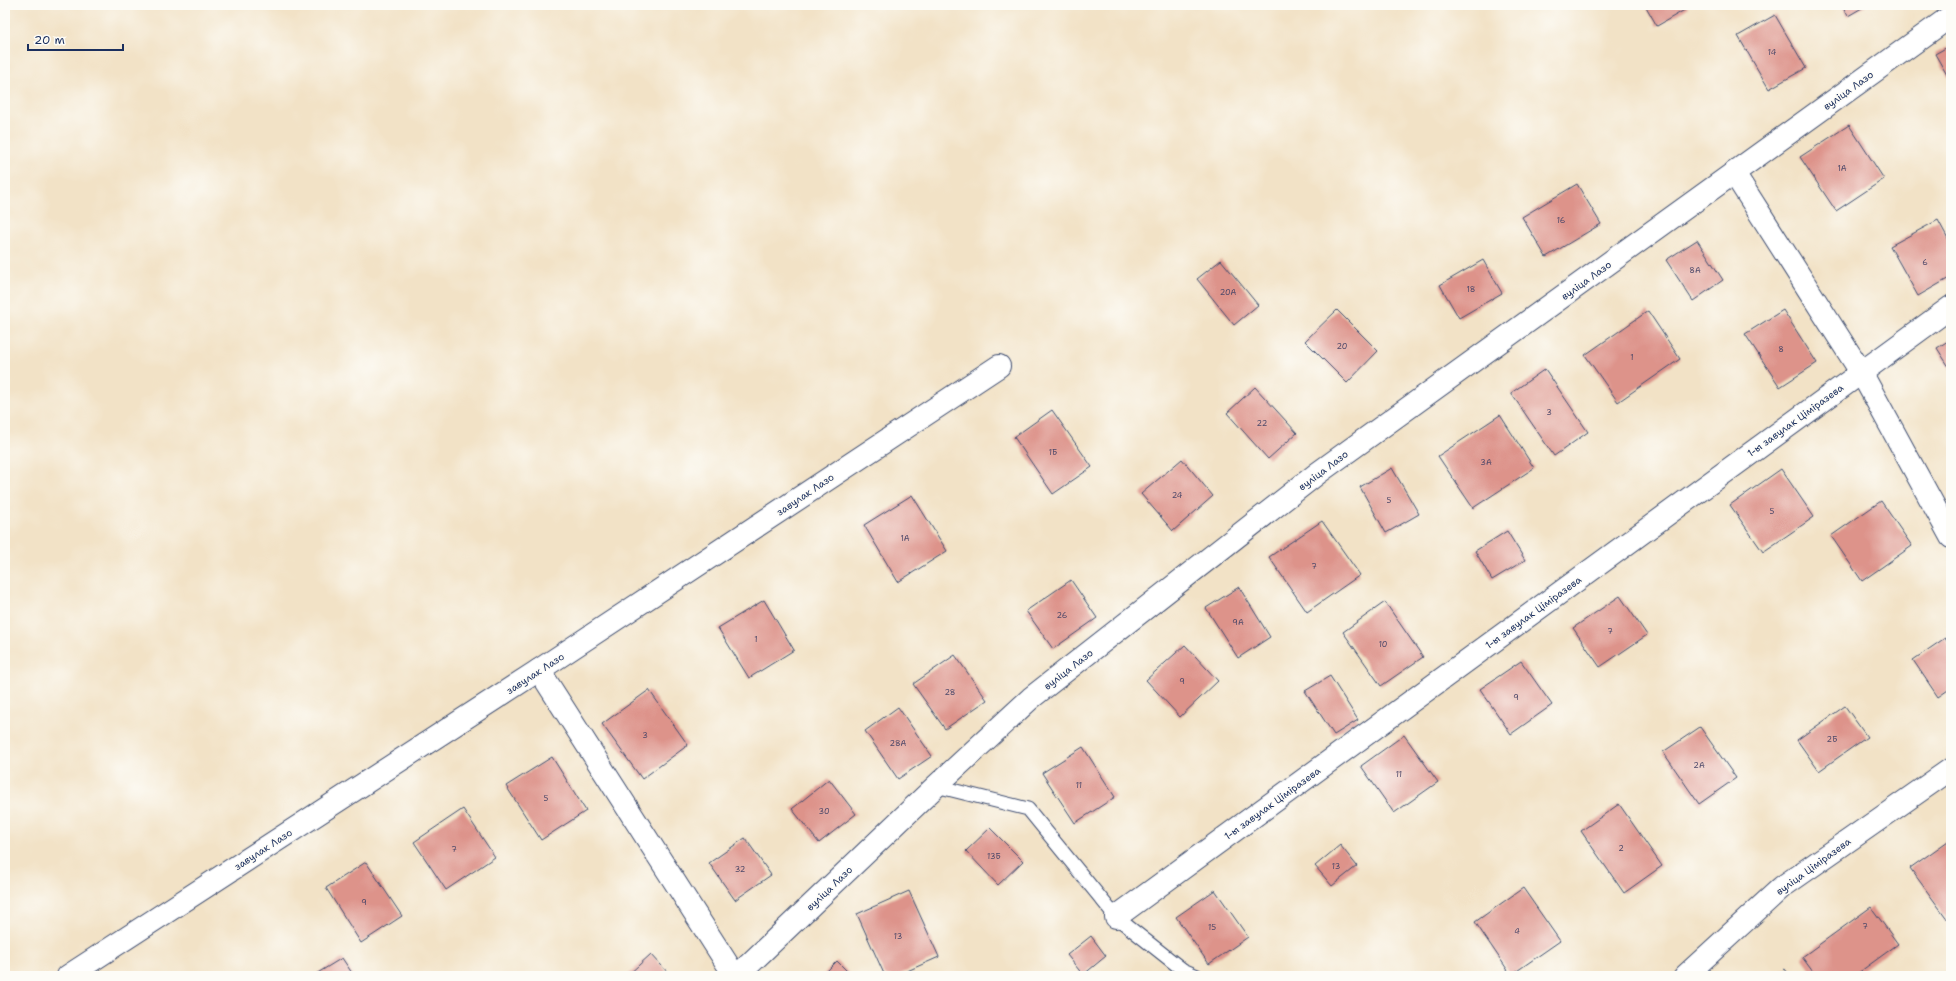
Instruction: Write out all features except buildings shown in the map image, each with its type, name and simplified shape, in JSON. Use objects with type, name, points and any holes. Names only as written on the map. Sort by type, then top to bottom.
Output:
[{"type":"street","name":"вуліца Лазо","points":[[736,976],[1031,698],[1311,478],[1951,16]]},
{"type":"street","points":[[1734,173],[1862,372],[1951,537]]},
{"type":"street","name":"1-ы завулак Ціміразева","points":[[1116,917],[1951,307]]},
{"type":"street","name":"завулак Лазо","points":[[68,976],[539,670],[999,366]]},
{"type":"street","points":[[539,670],[736,976]]},
{"type":"street","name":"вуліца Ціміразева","points":[[1685,976],[1782,887],[1951,769]]},
{"type":"lane","points":[[936,786],[1028,809],[1116,917],[1183,970],[1197,976]]}]
